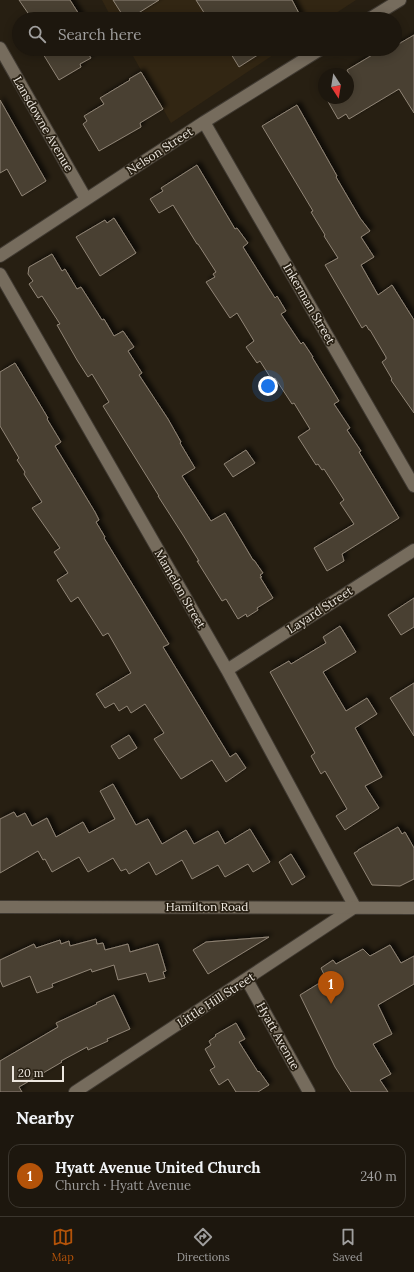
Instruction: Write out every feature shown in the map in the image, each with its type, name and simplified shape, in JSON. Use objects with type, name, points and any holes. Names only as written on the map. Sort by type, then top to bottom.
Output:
[{"type":"street","points":[[380,12],[400,0]]},
{"type":"street","name":"Lansdowne Avenue","points":[[0,48],[86,199]]},
{"type":"street","name":"Nelson Street","points":[[0,256],[204,122],[310,56]]},
{"type":"street","name":"Inkerman Street","points":[[204,122],[414,486]]},
{"type":"street","name":"Mamelon Street","points":[[0,274],[226,670],[355,907]]},
{"type":"street","name":"Layard Street","points":[[226,670],[414,550]]},
{"type":"street","name":"Hamilton Road","points":[[0,907],[414,908]]},
{"type":"street","name":"Little Hill Street","points":[[76,1092],[355,907]]},
{"type":"street","name":"Hyatt Avenue","points":[[246,980],[309,1092]]},
{"type":"shaded area","points":[[102,0],[356,0],[338,12],[108,12]]},
{"type":"shaded area","points":[[133,56],[272,56],[171,123]]},
{"type":"building","points":[[19,0],[70,0],[78,12],[27,12]]},
{"type":"building","points":[[113,0],[159,0],[140,12],[121,12]]},
{"type":"building","points":[[196,0],[292,0],[298,12],[204,12]]},
{"type":"building","points":[[414,35],[414,113],[399,89],[349,119],[346,114],[338,119],[329,104],[354,104],[354,68],[350,68],[371,56],[402,56],[402,42]]},
{"type":"building","points":[[44,56],[90,56],[91,58],[80,64],[81,67],[59,80]]},
{"type":"building","points":[[232,56],[256,56],[239,67]]},
{"type":"building","points":[[141,72],[163,109],[140,123],[141,127],[99,151],[83,124],[87,121],[84,116],[104,104],[100,98]]},
{"type":"building","points":[[0,100],[46,181],[22,196],[7,169],[0,173]]},
{"type":"building","points":[[297,105],[337,176],[336,177],[360,218],[370,231],[361,237],[374,257],[361,265],[378,295],[392,285],[414,320],[414,413],[391,380],[392,379],[382,362],[386,359],[386,357],[370,330],[366,325],[362,328],[325,265],[338,258],[311,212],[313,211],[262,126]]},
{"type":"building","points":[[197,165],[235,229],[237,228],[248,243],[243,247],[275,298],[277,296],[286,311],[281,314],[301,344],[303,342],[313,357],[339,401],[334,404],[350,428],[347,430],[361,451],[359,452],[399,518],[342,554],[344,561],[327,571],[314,548],[354,524],[340,503],[344,500],[324,469],[322,470],[318,464],[316,465],[298,437],[310,429],[294,403],[292,404],[275,378],[272,380],[260,361],[257,363],[246,347],[254,341],[237,313],[230,318],[206,282],[215,277],[213,274],[216,272],[173,205],[159,213],[150,199],[163,191],[161,188]]},
{"type":"building","points":[[114,218],[136,253],[100,276],[76,237],[105,220],[107,223]]},
{"type":"building","points":[[52,254],[62,271],[65,269],[77,289],[81,287],[102,320],[104,319],[114,336],[123,331],[134,347],[128,351],[142,373],[139,375],[168,419],[195,468],[182,476],[211,521],[225,513],[253,560],[263,573],[260,575],[262,577],[260,577],[273,598],[257,608],[258,610],[247,617],[246,614],[238,619],[226,599],[222,601],[197,561],[199,561],[103,406],[109,402],[92,374],[88,377],[57,325],[60,324],[42,296],[38,298],[29,284],[33,281],[28,274],[29,267]]},
{"type":"building","points":[[15,363],[61,442],[55,446],[95,512],[99,520],[96,522],[105,537],[104,538],[169,644],[163,647],[230,757],[236,753],[246,768],[226,782],[212,760],[181,779],[154,739],[164,733],[145,704],[131,713],[127,706],[119,711],[114,703],[105,708],[96,694],[131,673],[108,633],[103,636],[78,597],[71,602],[57,580],[68,573],[54,552],[60,548],[32,508],[42,502],[24,474],[25,472],[17,460],[19,458],[0,426],[0,372]]},
{"type":"building","points":[[246,450],[255,463],[233,477],[224,464]]},
{"type":"building","points":[[414,598],[414,627],[401,635],[388,615]]},
{"type":"building","points":[[340,626],[356,652],[323,672],[346,711],[367,698],[377,714],[355,728],[382,777],[365,786],[379,808],[345,830],[336,816],[347,809],[325,771],[321,774],[311,756],[315,753],[270,672],[289,661],[291,664],[326,643],[323,637]]},
{"type":"building","points":[[414,683],[414,736],[390,698]]},
{"type":"building","points":[[129,735],[137,748],[119,759],[111,746]]},
{"type":"building","points":[[113,784],[136,825],[148,819],[162,844],[186,830],[194,844],[218,831],[225,844],[250,829],[270,862],[253,872],[248,864],[225,877],[218,865],[192,879],[182,860],[156,875],[149,862],[129,874],[126,869],[121,871],[113,858],[88,872],[79,857],[52,872],[45,859],[43,860],[38,851],[0,873],[0,819],[14,812],[17,817],[25,813],[32,826],[47,818],[56,837],[83,822],[89,833],[115,819],[100,791]]},
{"type":"building","points":[[398,827],[402,834],[405,832],[414,848],[414,879],[400,886],[372,885],[354,853]]},
{"type":"building","points":[[291,854],[305,877],[292,885],[279,862]]},
{"type":"building","points":[[269,937],[208,974],[193,950],[206,942]]},
{"type":"building","points":[[96,939],[97,944],[103,943],[105,950],[128,944],[130,952],[158,944],[166,971],[163,972],[165,978],[149,982],[146,973],[118,980],[114,965],[92,972],[91,969],[52,984],[53,987],[37,993],[30,976],[3,987],[0,980],[0,960],[34,944],[36,948],[60,940],[61,944],[69,941],[70,946]]},
{"type":"building","points":[[390,945],[401,963],[414,956],[414,984],[378,1005],[392,1034],[373,1044],[391,1074],[380,1080],[388,1092],[351,1092],[335,1067],[300,995],[326,979],[321,968],[333,960],[336,964],[363,949],[370,956]]},
{"type":"building","points":[[114,995],[130,1029],[107,1039],[108,1041],[88,1050],[87,1047],[61,1061],[62,1062],[19,1087],[22,1092],[0,1092],[0,1061],[58,1027],[56,1023]]},
{"type":"building","points":[[236,1023],[245,1039],[239,1042],[258,1072],[259,1071],[269,1085],[258,1092],[236,1092],[228,1079],[219,1085],[210,1070],[215,1067],[205,1049],[211,1045],[209,1041],[216,1036],[215,1035]]},
{"type":"place","name":"Hyatt Avenue United Church","points":[[331,1004]]}]
